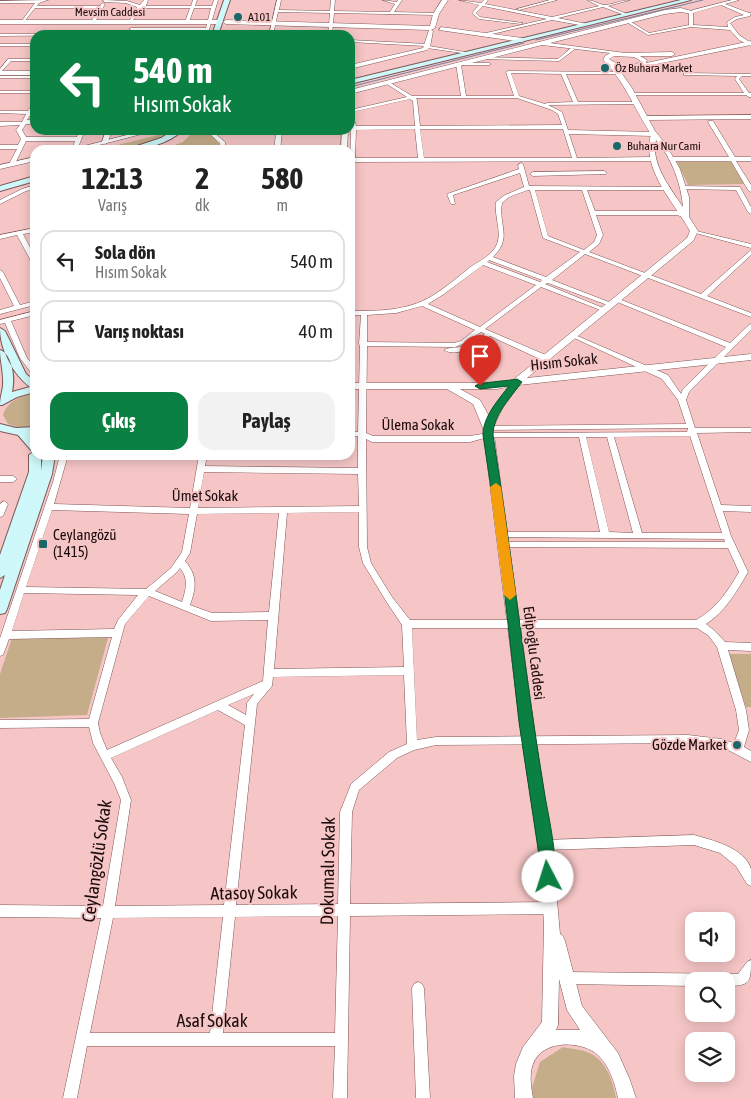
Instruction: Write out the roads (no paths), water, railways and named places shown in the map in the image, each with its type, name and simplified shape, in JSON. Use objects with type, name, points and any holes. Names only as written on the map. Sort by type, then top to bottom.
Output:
[{"type":"main road","points":[[222,30],[226,0]]},
{"type":"main road","points":[[219,30],[233,0]]},
{"type":"main road","points":[[355,81],[585,25],[626,18],[688,0]]},
{"type":"main road","points":[[146,145],[164,140],[172,135]]},
{"type":"main road","points":[[161,145],[177,139],[181,135]]},
{"type":"main road","points":[[0,182],[30,175]]},
{"type":"main road","points":[[0,189],[30,180]]},
{"type":"main road","points":[[0,331],[22,376],[30,383]]},
{"type":"main road","points":[[0,353],[9,374],[9,387],[3,401]]},
{"type":"main road","points":[[3,401],[30,389]]},
{"type":"main road","points":[[3,430],[22,433],[30,432]]},
{"type":"main road","points":[[22,433],[30,442]]},
{"type":"main road","points":[[0,573],[35,472],[35,460]]},
{"type":"main road","points":[[0,609],[46,474],[48,460]]},
{"type":"street","points":[[0,7],[2,2],[38,2],[46,0]]},
{"type":"street","points":[[146,0],[132,29],[207,29],[216,0]]},
{"type":"street","points":[[187,22],[195,0]]},
{"type":"street","points":[[272,30],[279,0]]},
{"type":"street","points":[[330,30],[334,0]]},
{"type":"street","points":[[384,0],[399,1],[391,13]]},
{"type":"street","points":[[427,46],[434,30],[436,14],[445,0]]},
{"type":"street","points":[[460,0],[484,2],[585,25]]},
{"type":"street","points":[[533,0],[544,3]]},
{"type":"street","points":[[516,10],[555,0]]},
{"type":"street","points":[[589,0],[626,18],[648,34],[691,26],[731,29]]},
{"type":"street","points":[[488,34],[628,0]]},
{"type":"street","points":[[355,91],[626,18],[680,10],[692,12],[737,0]]},
{"type":"street","points":[[93,22],[104,1],[127,2],[141,7],[213,7]]},
{"type":"street","points":[[23,22],[38,2]]},
{"type":"street","points":[[484,2],[474,13],[479,18],[534,23]]},
{"type":"street","points":[[728,2],[750,14]]},
{"type":"street","points":[[721,4],[750,14]]},
{"type":"street","points":[[34,7],[102,6]]},
{"type":"street","points":[[276,11],[436,14]]},
{"type":"street","points":[[691,26],[692,12]]},
{"type":"street","points":[[750,14],[728,22],[739,39],[750,44]]},
{"type":"street","name":"Mevsim Caddesi","points":[[0,22],[223,22],[414,28],[560,46]]},
{"type":"street","points":[[24,35],[34,22]]},
{"type":"street","points":[[96,30],[100,22]]},
{"type":"street","points":[[0,35],[30,35]]},
{"type":"street","points":[[355,41],[427,46],[469,53]]},
{"type":"street","points":[[355,45],[366,42]]},
{"type":"street","points":[[560,46],[573,49],[610,64],[638,66],[750,44]]},
{"type":"street","points":[[0,46],[30,45]]},
{"type":"street","points":[[355,66],[427,46]]},
{"type":"street","points":[[560,46],[625,53],[702,53]]},
{"type":"street","points":[[481,58],[559,60],[573,49]]},
{"type":"street","points":[[627,84],[627,76],[645,61],[625,53],[607,57],[606,60],[627,84],[654,134],[671,160],[688,203],[686,216]]},
{"type":"street","points":[[5,55],[10,60],[30,60]]},
{"type":"street","points":[[0,72],[10,60]]},
{"type":"street","points":[[458,64],[502,64],[506,60]]},
{"type":"street","points":[[458,64],[464,97]]},
{"type":"street","points":[[0,72],[30,73]]},
{"type":"street","points":[[517,97],[508,72],[619,73]]},
{"type":"street","points":[[563,73],[576,104]]},
{"type":"street","points":[[686,74],[739,76],[751,74]]},
{"type":"street","points":[[739,76],[738,79],[750,96]]},
{"type":"street","points":[[0,77],[30,77]]},
{"type":"street","points":[[389,83],[412,98],[416,107],[421,160]]},
{"type":"street","points":[[0,92],[30,92]]},
{"type":"street","points":[[539,104],[750,96]]},
{"type":"street","points":[[355,111],[412,98],[517,97],[554,109],[560,113],[575,159]]},
{"type":"street","points":[[554,109],[636,101]]},
{"type":"street","points":[[0,112],[30,115]]},
{"type":"street","points":[[24,139],[19,130],[30,116]]},
{"type":"street","points":[[647,120],[751,117]]},
{"type":"street","points":[[647,120],[751,122]]},
{"type":"street","points":[[0,124],[30,122]]},
{"type":"street","points":[[683,188],[751,188],[712,122]]},
{"type":"street","points":[[355,128],[566,129],[654,134]]},
{"type":"street","points":[[654,134],[650,141],[653,159],[676,204],[686,216],[694,231],[751,246]]},
{"type":"street","points":[[76,145],[80,135]]},
{"type":"street","points":[[105,142],[107,135]]},
{"type":"street","points":[[93,145],[130,135]]},
{"type":"street","points":[[214,135],[223,143],[223,145]]},
{"type":"street","points":[[24,139],[79,139]]},
{"type":"street","points":[[12,164],[24,139]]},
{"type":"street","points":[[0,147],[20,147]]},
{"type":"street","points":[[598,159],[609,188]]},
{"type":"street","points":[[355,160],[653,159]]},
{"type":"street","points":[[671,160],[751,159]]},
{"type":"street","points":[[0,167],[30,160]]},
{"type":"street","points":[[520,160],[532,188],[545,237],[751,315]]},
{"type":"street","points":[[530,160],[533,174],[532,188]]},
{"type":"street","points":[[453,203],[450,194],[523,170]]},
{"type":"street","points":[[533,174],[604,173]]},
{"type":"street","points":[[0,202],[30,188]]},
{"type":"street","points":[[355,313],[389,312],[423,304],[484,260],[499,244],[501,237],[496,211],[499,202],[507,196],[532,188],[668,188]]},
{"type":"street","points":[[362,347],[455,344],[463,342],[597,243],[600,235],[584,188]]},
{"type":"street","points":[[738,188],[751,212]]},
{"type":"street","points":[[593,216],[679,218],[686,216]]},
{"type":"street","points":[[0,237],[30,231]]},
{"type":"street","points":[[691,430],[610,435],[488,431],[513,386],[690,239],[694,231]]},
{"type":"street","points":[[19,232],[30,253]]},
{"type":"street","points":[[702,297],[751,252]]},
{"type":"street","points":[[484,260],[731,346]]},
{"type":"street","points":[[484,260],[539,285],[612,305]]},
{"type":"street","points":[[0,272],[18,308]]},
{"type":"street","points":[[0,312],[30,304]]},
{"type":"street","points":[[423,304],[545,358]]},
{"type":"street","points":[[364,313],[362,347],[363,547],[367,563],[407,624],[412,746]]},
{"type":"street","points":[[30,314],[3,321],[30,366]]},
{"type":"street","points":[[682,400],[686,391],[751,326]]},
{"type":"street","points":[[362,347],[460,350],[473,346],[490,333]]},
{"type":"street","points":[[573,336],[665,377],[682,400],[727,536],[748,572],[707,620],[698,624]]},
{"type":"street","name":"Hısım Sokak","points":[[355,386],[513,386],[648,368],[751,357]]},
{"type":"street","name":"Edipoğlu Caddesi","points":[[445,386],[472,397],[478,402],[488,431],[504,540],[529,741],[545,845],[551,916]]},
{"type":"street","name":"Ülema Sokak","points":[[355,434],[362,434],[372,439],[470,439],[488,431],[751,430]]},
{"type":"street","points":[[582,435],[605,535]]},
{"type":"street","points":[[610,435],[638,535]]},
{"type":"street","points":[[0,652],[62,460]]},
{"type":"street","points":[[0,724],[93,723],[121,623],[148,592],[174,570],[186,553],[202,460]]},
{"type":"street","points":[[201,469],[362,471]]},
{"type":"street","points":[[0,480],[13,479]]},
{"type":"street","points":[[0,514],[4,504]]},
{"type":"street","name":"Ümet Sokak","points":[[48,507],[194,512],[362,509]]},
{"type":"street","points":[[719,508],[751,508]]},
{"type":"street","points":[[216,1040],[252,703],[268,678],[283,510]]},
{"type":"street","points":[[504,540],[605,535],[727,536]]},
{"type":"street","points":[[504,540],[732,545]]},
{"type":"street","points":[[180,562],[188,570],[192,579],[191,590],[184,607]]},
{"type":"street","points":[[21,590],[148,592],[211,617],[273,616]]},
{"type":"street","points":[[407,624],[698,624],[716,636],[722,646],[746,711],[744,730],[738,748]]},
{"type":"street","points":[[6,635],[118,633]]},
{"type":"street","points":[[722,646],[751,647]]},
{"type":"street","points":[[104,756],[220,705],[268,678],[409,670]]},
{"type":"street","points":[[220,705],[250,723]]},
{"type":"street","name":"Ceylangözlü Sokak","points":[[70,1098],[108,912],[126,800],[123,786],[94,736],[93,723]]},
{"type":"street","name":"Dokumalı Sokak","points":[[342,1040],[346,812],[355,787],[393,755],[412,746],[436,741],[688,739],[722,743],[738,748],[751,757]]},
{"type":"street","points":[[545,845],[694,840],[723,849],[740,862],[751,880]]},
{"type":"street","name":"Atasoy Sokak","points":[[0,911],[344,910],[551,916]]},
{"type":"street","points":[[551,916],[575,1010],[605,1050],[625,1086],[627,1098]]},
{"type":"street","points":[[524,1098],[524,1063],[550,1026],[551,916]]},
{"type":"street","points":[[567,978],[741,980],[751,966]]},
{"type":"street","points":[[418,988],[423,1098]]},
{"type":"street","points":[[533,1049],[546,1039],[583,1037],[605,1050]]},
{"type":"street","name":"Asaf Sokak","points":[[82,1039],[342,1040]]},
{"type":"street","points":[[340,1098],[342,1040]]},
{"type":"waterway","points":[[536,40],[703,0]]},
{"type":"waterway","points":[[355,86],[524,43]]},
{"type":"place","name":"A101","points":[[238,17]]},
{"type":"place","name":"Öz Buhara Market","points":[[605,68]]},
{"type":"place","name":"Buhara Nur Cami","points":[[617,146]]},
{"type":"place","name":"Ceylangözü (1415)","points":[[43,544]]},
{"type":"place","name":"Gözde Market","points":[[737,745]]}]
